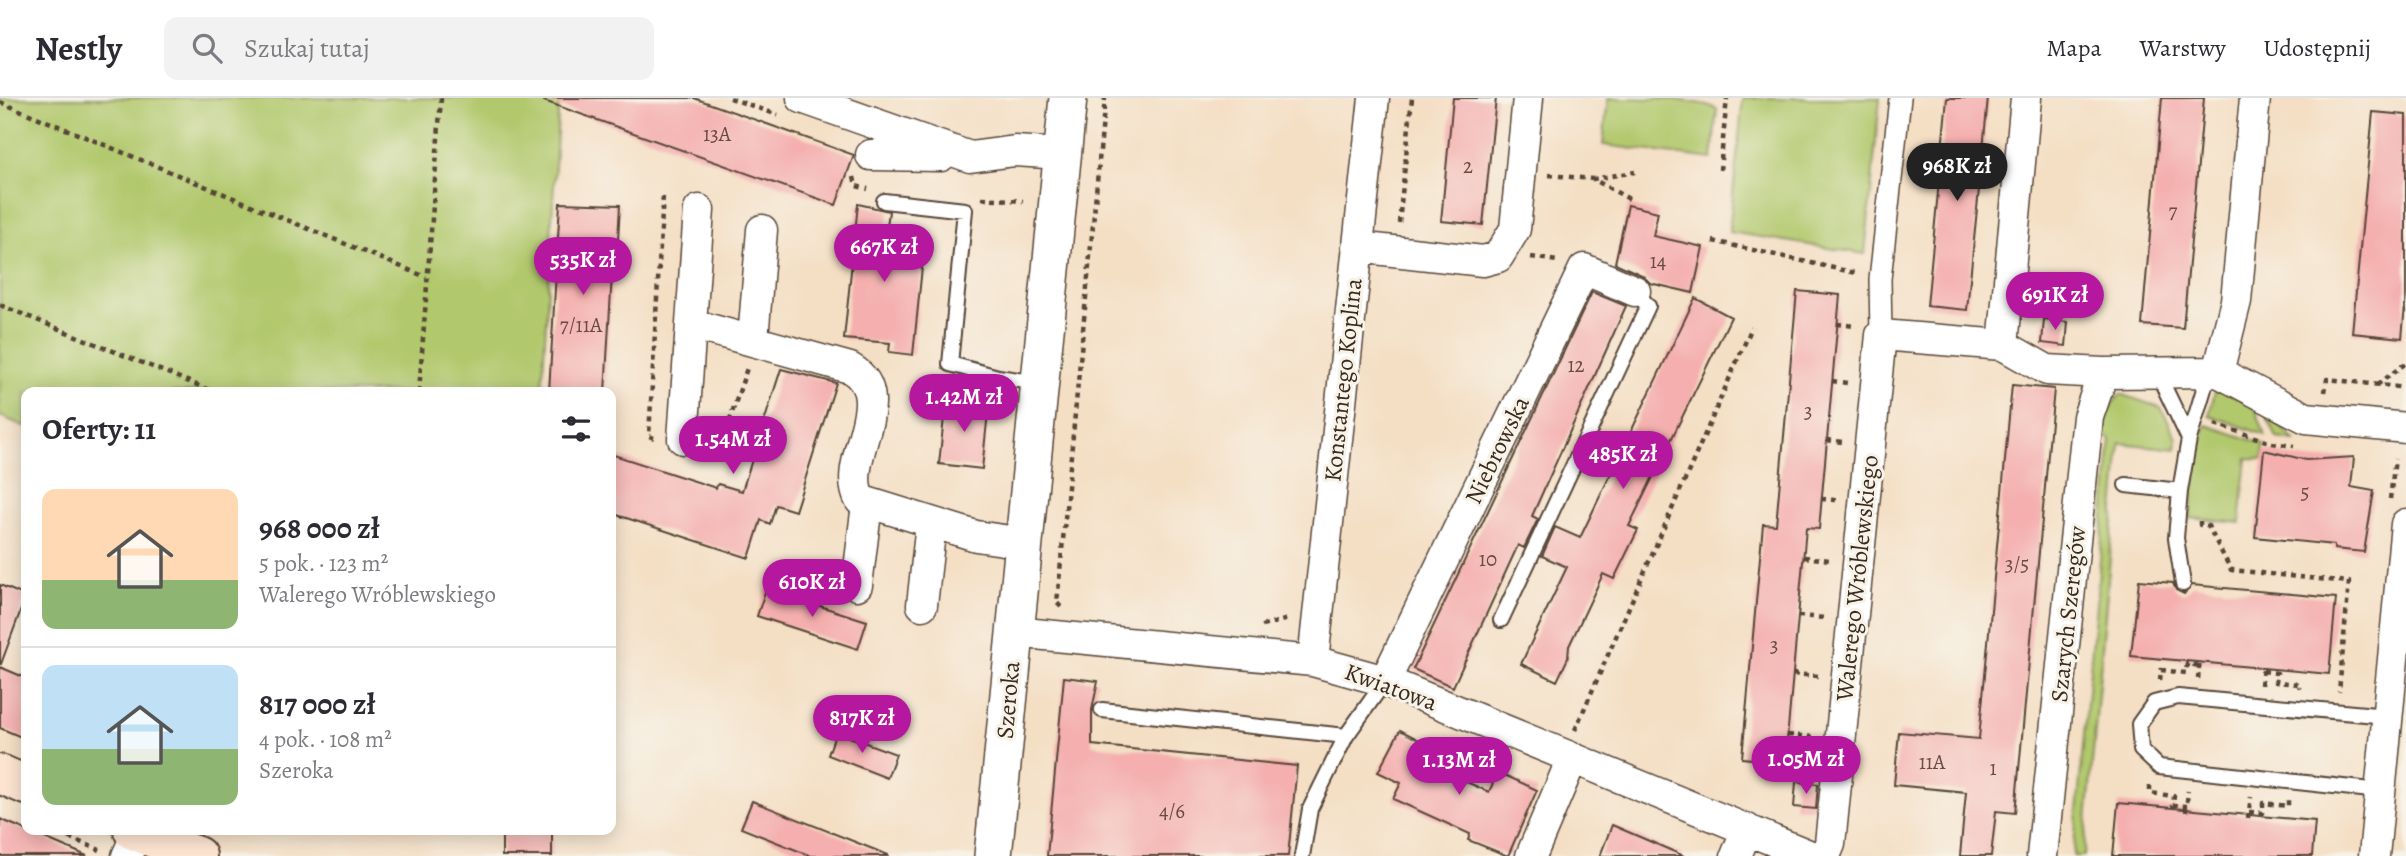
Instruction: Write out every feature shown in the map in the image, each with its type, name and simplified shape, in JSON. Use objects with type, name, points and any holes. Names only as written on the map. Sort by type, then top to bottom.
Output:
[{"type":"main road","points":[[0,774],[21,783]]},
{"type":"main road","points":[[125,842],[197,856]]},
{"type":"street","points":[[802,98],[970,157]]},
{"type":"street","name":"Szeroka","points":[[993,856],[1068,98]]},
{"type":"street","name":"Konstantego Koplina","points":[[1313,661],[1374,98]]},
{"type":"street","points":[[1357,247],[1483,261],[1499,257],[1515,229],[1528,98]]},
{"type":"street","points":[[1900,98],[1881,279],[1881,335],[2003,345],[2047,370],[2102,373],[2213,372],[2306,418],[2406,428]]},
{"type":"street","points":[[2003,345],[2026,98]]},
{"type":"street","points":[[2213,372],[2236,301],[2255,98]]},
{"type":"street","points":[[871,155],[970,157],[1015,150],[1062,155]]},
{"type":"street","points":[[679,443],[699,209]]},
{"type":"street","points":[[750,353],[762,230]]},
{"type":"street","name":"Niebrowska","points":[[1385,681],[1584,269],[1635,291]]},
{"type":"street","points":[[691,324],[750,353],[850,368],[862,375],[870,389],[870,405],[854,491],[860,500],[982,538],[1024,543]]},
{"type":"street","name":"Walerego Wróblewskiego","points":[[1825,856],[1830,844],[1881,335]]},
{"type":"street","name":"Szarych Szeregów","points":[[2042,856],[2088,416],[2102,373]]},
{"type":"street","points":[[857,585],[867,504]]},
{"type":"street","points":[[922,605],[932,524]]},
{"type":"street","points":[[2374,856],[2406,524]]},
{"type":"street","name":"Kwiatowa","points":[[1014,632],[1313,661],[1385,681],[1572,759],[1742,842],[1811,856]]},
{"type":"street","points":[[1531,856],[1572,759]]},
{"type":"lane","points":[[884,201],[965,210],[950,364],[999,377],[1040,383]]},
{"type":"lane","points":[[1501,620],[1648,306],[1635,291]]},
{"type":"lane","points":[[2157,372],[2189,439]]},
{"type":"lane","points":[[2183,584],[2176,538],[2180,491],[2195,416],[2213,372]]},
{"type":"lane","points":[[2126,485],[2180,491]]},
{"type":"lane","points":[[1302,856],[1310,809],[1346,736],[1385,681]]},
{"type":"lane","points":[[2379,791],[2160,768],[2141,750],[2139,724],[2154,703],[2178,697],[2387,716]]},
{"type":"lane","points":[[1102,710],[1346,736]]},
{"type":"path","points":[[419,387],[441,98]]},
{"type":"path","points":[[1066,637],[1068,613],[1057,603],[1105,98]]},
{"type":"path","points":[[1392,251],[1398,237],[1412,98]]},
{"type":"path","points":[[1720,170],[1727,98]]},
{"type":"path","points":[[0,102],[426,277]]},
{"type":"path","points":[[1550,175],[1593,179],[1635,172]]},
{"type":"path","points":[[1593,179],[1629,199]]},
{"type":"path","points":[[663,195],[649,436],[679,443],[717,458],[750,353]]},
{"type":"path","points":[[1713,240],[1881,279]]},
{"type":"path","points":[[1544,259],[1561,262]]},
{"type":"path","points":[[0,305],[202,387]]},
{"type":"path","points":[[1572,759],[1573,737],[1752,327]]},
{"type":"path","points":[[2377,385],[2406,363]]},
{"type":"path","points":[[2318,399],[2324,396],[2327,379],[2406,388]]},
{"type":"path","points":[[2195,416],[2272,443],[2299,446]]},
{"type":"path","points":[[2381,457],[2406,460]]},
{"type":"path","points":[[2200,519],[2200,525],[2208,526],[2231,570],[2349,582],[2338,696]]},
{"type":"path","points":[[1804,557],[1831,560]]},
{"type":"path","points":[[1249,629],[1296,617],[1300,606],[1319,608]]},
{"type":"path","points":[[1798,616],[1826,619]]},
{"type":"path","points":[[2198,684],[2200,659]]},
{"type":"path","points":[[2261,689],[2263,664]]},
{"type":"path","points":[[2263,671],[2277,673],[2276,682],[2300,684],[2299,693]]},
{"type":"path","points":[[1793,674],[1820,677]]},
{"type":"path","points":[[1788,734],[1828,738]]},
{"type":"path","points":[[2186,812],[2188,786]]},
{"type":"path","points":[[2251,792],[2249,815],[2263,813],[2263,803],[2288,806],[2289,796]]},
{"type":"path","points":[[81,835],[125,842]]},
{"type":"green space","points":[[0,98],[559,98],[542,387],[21,387],[21,425],[0,416]]},
{"type":"green space","points":[[1608,98],[1681,101],[1717,109],[1712,159],[1603,145]]},
{"type":"green space","points":[[1743,98],[1880,98],[1865,254],[1729,232]]},
{"type":"green space","points":[[2216,388],[2254,404],[2265,435],[2209,415]]},
{"type":"green space","points":[[2121,394],[2161,408],[2177,438],[2176,449],[2120,443],[2084,856],[2073,856],[2111,439],[2099,433],[2112,404]]},
{"type":"green space","points":[[2264,410],[2295,441],[2277,438]]},
{"type":"green space","points":[[2206,425],[2264,444],[2263,459],[2247,458],[2240,523],[2190,518],[2198,452]]},
{"type":"building","points":[[544,98],[694,98],[854,155],[836,205],[544,101]]},
{"type":"building","points":[[1453,98],[1496,98],[1483,225],[1441,221]]},
{"type":"building","points":[[1947,98],[1988,98],[1967,310],[1927,306]]},
{"type":"building","points":[[2162,98],[2204,98],[2183,328],[2142,325]]},
{"type":"building","points":[[2373,112],[2406,115],[2406,295],[2402,338],[2352,333]]},
{"type":"building","points":[[560,203],[620,205],[617,257],[613,257],[605,387],[549,387]]},
{"type":"building","points":[[858,204],[889,211],[886,234],[925,238],[913,355],[889,352],[890,343],[844,339]]},
{"type":"building","points":[[1628,205],[1658,212],[1653,236],[1703,247],[1693,293],[1650,283],[1642,275],[1615,263]]},
{"type":"building","points":[[1797,291],[1840,295],[1819,529],[1806,528],[1785,762],[1742,758],[1763,524],[1776,525]]},
{"type":"building","points":[[1592,292],[1626,306],[1532,516],[1538,519],[1524,548],[1518,545],[1453,687],[1413,669]]},
{"type":"building","points":[[1695,298],[1731,317],[1629,526],[1638,530],[1614,579],[1603,574],[1569,646],[1568,658],[1557,681],[1521,664],[1567,567],[1542,556],[1555,527],[1580,538]]},
{"type":"building","points":[[2044,319],[2068,322],[2066,346],[2042,343]]},
{"type":"building","points":[[781,369],[836,383],[795,511],[776,505],[770,524],[761,520],[749,558],[616,515],[616,456],[716,488],[718,484],[742,491]]},
{"type":"building","points":[[2012,385],[2054,389],[2015,813],[1996,811],[1991,856],[1960,856],[1966,792],[1894,785],[1899,732],[1979,739]]},
{"type":"building","points":[[946,399],[989,403],[982,469],[939,464]]},
{"type":"building","points":[[2264,450],[2306,460],[2354,457],[2351,487],[2374,491],[2364,552],[2334,549],[2334,545],[2255,537]]},
{"type":"building","points":[[2139,580],[2173,583],[2176,590],[2184,594],[2192,585],[2336,598],[2329,674],[2131,656]]},
{"type":"building","points":[[0,585],[21,594],[21,610],[0,664]]},
{"type":"building","points":[[766,589],[867,621],[858,649],[757,616]]},
{"type":"building","points":[[0,667],[21,676],[21,737],[0,728]]},
{"type":"building","points":[[1064,677],[1098,681],[1092,710],[1092,745],[1297,766],[1288,856],[1047,856]]},
{"type":"building","points":[[1400,730],[1423,742],[1414,759],[1489,792],[1498,772],[1537,790],[1508,856],[1468,840],[1470,834],[1393,799],[1401,783],[1378,772]]},
{"type":"building","points":[[836,732],[896,754],[887,778],[828,755]]},
{"type":"building","points":[[1796,782],[1818,784],[1816,809],[1794,807]]},
{"type":"building","points":[[752,801],[888,856],[811,856],[741,828]]},
{"type":"building","points":[[2118,803],[2315,821],[2312,856],[2113,856]]},
{"type":"building","points":[[0,819],[21,828],[21,835],[38,835],[87,856],[0,856]]},
{"type":"building","points":[[1612,825],[1684,856],[1600,856]]},
{"type":"building","points":[[502,835],[552,835],[552,856],[502,856]]}]
